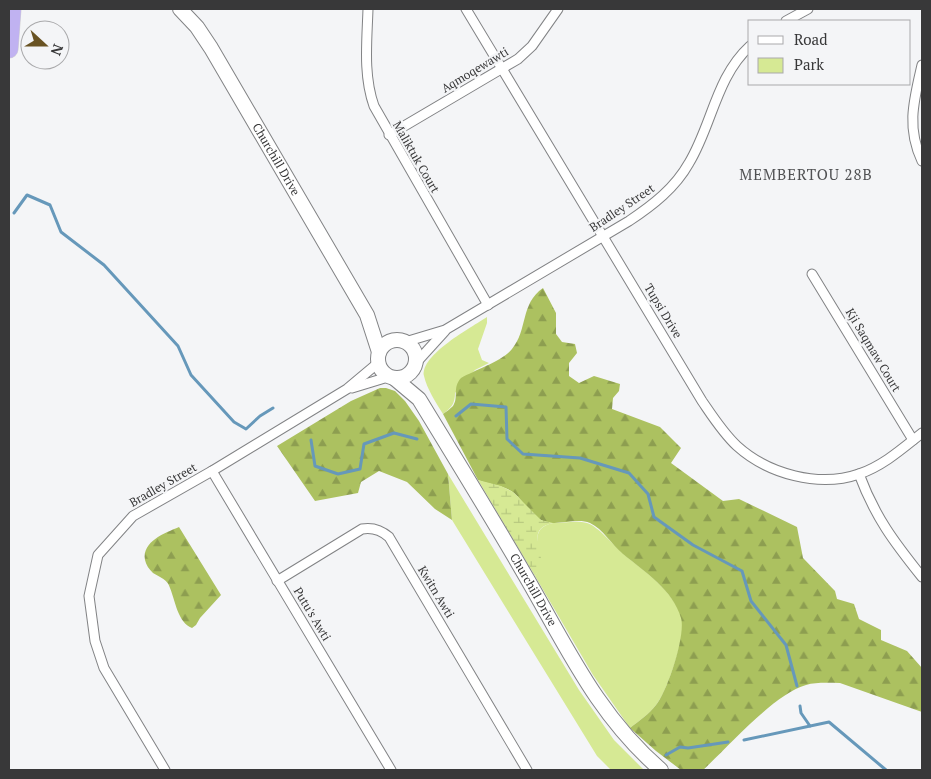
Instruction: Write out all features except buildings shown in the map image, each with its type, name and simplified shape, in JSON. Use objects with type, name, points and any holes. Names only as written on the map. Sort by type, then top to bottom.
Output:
[{"type":"highway","points":[[9,49],[12,9]]},
{"type":"main road","name":"Churchill Drive","points":[[180,9],[197,27],[211,48],[367,315],[379,357]]},
{"type":"main road","name":"Churchill Drive","points":[[367,315],[399,342]]},
{"type":"main road","points":[[399,342],[414,351],[415,365],[406,376],[392,378],[384,373],[379,357],[383,347],[399,342]]},
{"type":"main road","name":"Churchill Drive","points":[[415,365],[419,400]]},
{"type":"main road","name":"Churchill Drive","points":[[392,378],[419,400],[525,575],[595,696],[639,752],[661,770]]},
{"type":"street","name":"Maliktuk Court","points":[[368,9],[368,83],[374,106],[488,305]]},
{"type":"street","name":"Tupsi Drive","points":[[466,9],[711,415],[736,446],[765,465],[792,475],[826,478],[849,477],[883,462],[922,433]]},
{"type":"street","name":"Aqmoqewawti","points":[[390,135],[518,58],[532,46],[558,9]]},
{"type":"street","points":[[788,20],[808,9]]},
{"type":"street","name":"Bradley Street","points":[[399,342],[445,330],[629,221],[658,201],[679,179],[696,149],[727,74],[737,59],[748,48]]},
{"type":"street","points":[[922,65],[912,118],[915,142],[922,161]]},
{"type":"street","name":"Kji Saqmaw Court","points":[[812,274],[913,440]]},
{"type":"street","name":"Bradley Street","points":[[415,365],[445,330]]},
{"type":"street","name":"Bradley Street","points":[[165,770],[104,668],[95,641],[89,596],[98,556],[133,516],[212,472],[348,389],[379,357]]},
{"type":"street","name":"Bradley Street","points":[[348,389],[392,378]]},
{"type":"street","name":"Putu's Awti","points":[[212,472],[391,770]]},
{"type":"street","points":[[859,474],[876,514],[892,539],[922,576]]},
{"type":"street","name":"Kwitn Awti","points":[[278,581],[362,529],[373,528],[384,533],[389,537],[527,770]]},
{"type":"green space","points":[[543,288],[556,313],[556,334],[562,342],[575,344],[577,353],[569,363],[569,376],[579,383],[594,376],[620,384],[619,391],[613,398],[612,409],[660,427],[681,448],[671,463],[723,501],[739,499],[797,527],[803,558],[835,591],[837,599],[854,604],[859,619],[881,630],[881,640],[907,651],[922,668],[922,712],[840,683],[806,685],[793,690],[766,710],[703,770],[681,770],[630,728],[656,705],[670,676],[678,650],[682,626],[681,618],[672,599],[657,582],[623,554],[595,526],[584,521],[552,523],[541,520],[510,490],[478,480],[443,414],[455,403],[457,385],[461,378],[496,361],[512,349],[520,334],[527,309],[536,294]]},
{"type":"green space","points":[[487,317],[487,323],[478,349],[482,360],[489,363],[475,370],[455,393],[452,405],[443,414],[427,386],[424,376],[425,368],[430,359],[448,342]]},
{"type":"green space","points":[[380,388],[395,391],[405,401],[419,421],[448,474],[452,520],[435,509],[407,482],[379,471],[361,482],[358,493],[315,501],[277,446],[351,401]]},
{"type":"green space","points":[[448,474],[579,690],[614,740],[644,770],[611,770],[597,756],[452,520]]},
{"type":"green space","points":[[478,480],[501,486],[513,492],[541,520],[553,523],[540,529],[538,533],[541,562],[535,576]]},
{"type":"green space","points":[[583,522],[596,528],[659,584],[674,601],[679,610],[682,627],[675,664],[660,698],[653,708],[630,728],[593,675],[535,576],[540,560],[539,531],[544,526],[553,523]]},
{"type":"green space","points":[[179,527],[221,595],[192,628],[180,616],[169,585],[153,573],[145,560],[145,553],[151,543],[161,535]]},
{"type":"waterway","points":[[14,213],[27,195],[50,205],[61,232],[104,265],[178,346],[191,375],[234,422],[246,429],[260,416],[273,408]]},
{"type":"waterway","points":[[456,416],[471,404],[506,407],[507,439],[523,454],[580,458],[629,473],[648,494],[654,517],[693,545],[742,571],[751,601],[786,645],[797,686]]},
{"type":"waterway","points":[[311,440],[315,466],[338,474],[360,469],[364,444],[394,433],[417,439]]},
{"type":"waterway","points":[[800,706],[801,713],[810,726]]},
{"type":"waterway","points":[[744,740],[829,722],[886,770]]},
{"type":"waterway","points":[[666,755],[680,747],[688,748],[728,742]]},
{"type":"district","name":"MEMBERTOU 28B","points":[[806,175]]}]
